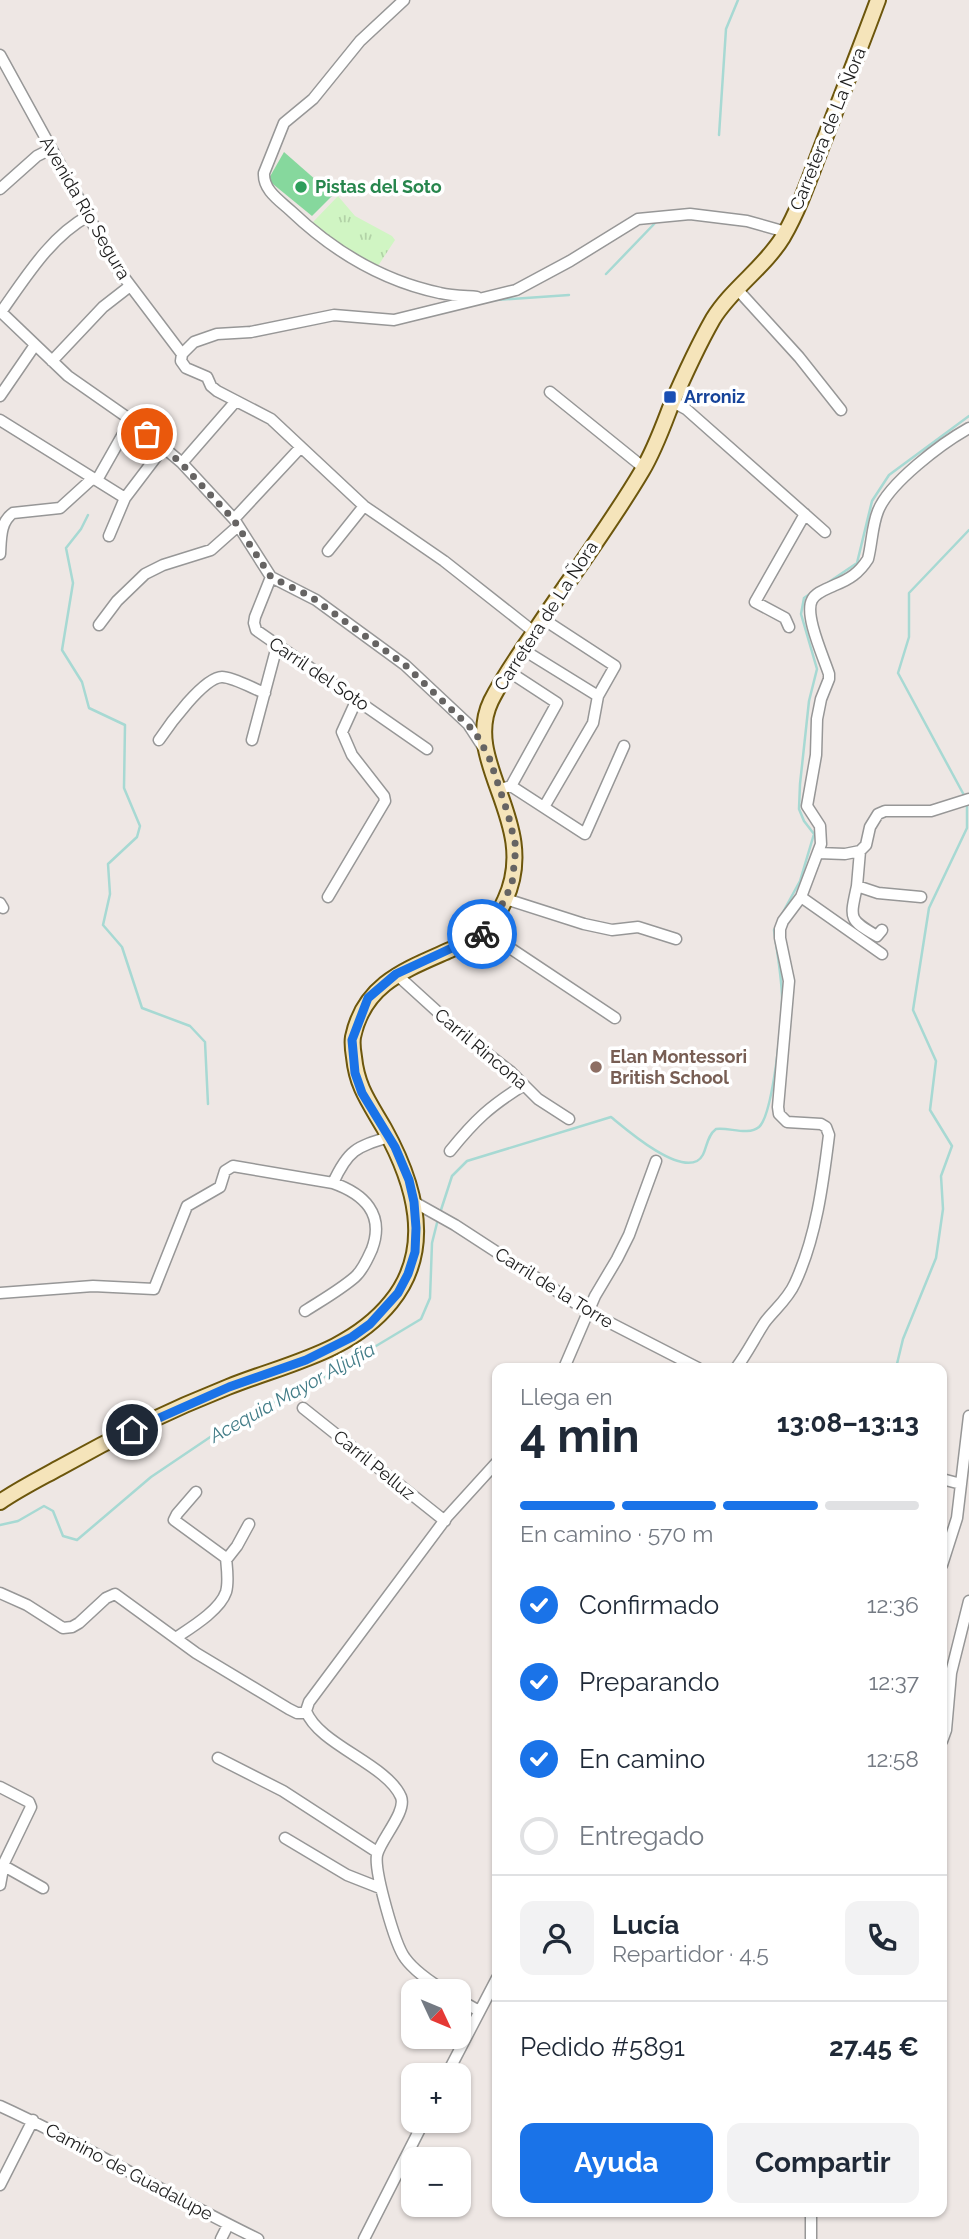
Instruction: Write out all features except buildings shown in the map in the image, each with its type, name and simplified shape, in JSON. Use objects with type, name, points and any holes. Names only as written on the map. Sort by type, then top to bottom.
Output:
[{"type":"main road","name":"Carretera de La Ñora","points":[[486,932],[512,884],[516,847],[505,788],[489,757],[483,733],[488,708],[522,649],[644,468],[712,321],[786,232],[878,0]]},
{"type":"main road","points":[[0,1502],[108,1440],[229,1387],[306,1360],[352,1337],[388,1307],[408,1274],[415,1252],[414,1202],[409,1180],[389,1138],[362,1093],[355,1073],[352,1040],[368,998],[396,974],[486,932]]},
{"type":"street","points":[[404,0],[359,41],[322,89],[284,123],[264,173],[264,181],[269,190],[311,230],[338,250],[370,268],[441,294],[486,297]]},
{"type":"street","name":"Avenida Río Segura","points":[[0,55],[117,268],[182,354],[182,364],[204,374],[213,389],[236,401]]},
{"type":"street","points":[[0,189],[37,156],[51,149]]},
{"type":"street","points":[[182,354],[194,342],[217,334],[251,332],[334,315],[394,320],[516,290],[638,219],[690,214],[747,221],[786,232]]},
{"type":"street","points":[[88,216],[71,225],[43,255],[1,312],[68,376],[131,420],[181,463],[236,523],[271,577],[310,596],[405,665],[468,724],[489,757]]},
{"type":"street","points":[[52,361],[103,307],[130,286]]},
{"type":"street","points":[[737,289],[799,356],[841,410]]},
{"type":"street","points":[[0,396],[36,345]]},
{"type":"street","points":[[550,392],[644,468]]},
{"type":"street","points":[[181,463],[236,401],[271,419],[363,506],[444,561],[534,632]]},
{"type":"street","points":[[673,402],[686,409],[825,532]]},
{"type":"street","points":[[0,420],[125,498]]},
{"type":"street","points":[[0,554],[2,525],[6,518],[13,513],[61,508],[95,479],[131,420]]},
{"type":"street","points":[[739,1363],[761,1328],[794,1285],[814,1227],[830,1135],[821,1124],[787,1122],[779,1114],[789,981],[780,929],[801,897],[818,853],[822,834],[807,806],[816,755],[817,719],[829,679],[811,616],[813,599],[817,594],[860,571],[868,559],[877,513],[884,498],[941,446],[969,428]]},
{"type":"street","points":[[99,625],[117,601],[145,575],[163,565],[211,550],[301,447]]},
{"type":"street","points":[[109,536],[125,498],[163,448]]},
{"type":"street","points":[[328,551],[363,506]]},
{"type":"street","points":[[789,627],[785,618],[755,602],[805,514]]},
{"type":"street","name":"Carril del Soto","points":[[271,577],[254,623],[261,634],[428,749]]},
{"type":"street","points":[[542,619],[615,666],[598,696],[593,723],[544,807]]},
{"type":"street","points":[[252,740],[277,646]]},
{"type":"street","points":[[522,649],[598,696]]},
{"type":"street","points":[[508,671],[556,703],[505,788],[544,807],[585,834],[624,747]]},
{"type":"street","points":[[159,740],[180,710],[216,679],[227,678],[265,694]]},
{"type":"street","points":[[328,897],[385,801],[384,796],[352,755],[342,732],[357,699]]},
{"type":"street","points":[[468,724],[477,723],[488,708]]},
{"type":"street","points":[[818,853],[845,854],[860,851],[866,845],[870,827],[878,814],[885,811],[931,811],[969,799]]},
{"type":"street","points":[[860,851],[852,914],[857,924],[877,936],[882,930]]},
{"type":"street","points":[[857,886],[878,893],[921,897]]},
{"type":"street","points":[[801,897],[882,954]]},
{"type":"street","points":[[506,899],[584,923],[612,929],[638,927],[676,939]]},
{"type":"street","points":[[486,932],[615,1018]]},
{"type":"street","name":"Carril Rincona","points":[[396,974],[445,1019],[511,1072],[538,1099],[569,1119]]},
{"type":"street","points":[[450,1151],[493,1104],[524,1085]]},
{"type":"street","points":[[333,1183],[351,1152],[359,1146],[389,1138]]},
{"type":"street","points":[[566,1363],[595,1296],[629,1235],[656,1161]]},
{"type":"street","points":[[0,1293],[93,1286],[153,1289],[187,1206],[220,1187],[225,1171],[233,1166],[333,1183],[350,1189],[370,1207],[375,1218],[376,1232],[368,1259],[357,1275],[305,1311]]},
{"type":"street","name":"Carril de la Torre","points":[[414,1202],[455,1225],[589,1312],[688,1363]]},
{"type":"street","name":"Carril Pelluz","points":[[303,1408],[444,1521]]},
{"type":"street","points":[[947,1550],[954,1530],[969,1416]]},
{"type":"street","points":[[428,1979],[402,1955],[393,1933],[376,1868],[377,1853],[401,1808],[401,1797],[380,1774],[323,1732],[310,1720],[307,1713],[309,1702],[444,1521],[492,1472]]},
{"type":"street","points":[[947,1480],[961,1484]]},
{"type":"street","points":[[177,1637],[205,1618],[224,1597],[227,1589],[226,1560],[223,1556],[174,1520],[196,1492]]},
{"type":"street","points":[[226,1560],[249,1524]]},
{"type":"street","points":[[0,1593],[27,1605],[63,1628],[79,1623],[106,1598],[116,1594],[225,1672],[289,1709],[300,1714],[307,1713]]},
{"type":"street","points":[[947,1719],[951,1673],[969,1601]]},
{"type":"street","points":[[218,1758],[283,1791],[377,1853]]},
{"type":"street","points":[[0,1787],[29,1802],[32,1807],[3,1863],[0,1885]]},
{"type":"street","points":[[285,1838],[346,1875],[380,1888]]},
{"type":"street","points":[[3,1863],[43,1888]]},
{"type":"street","points":[[453,2063],[492,1987]]},
{"type":"street","points":[[471,2006],[479,2011]]},
{"type":"street","name":"Camino de Guadalupe","points":[[0,2106],[33,2120],[258,2239]]},
{"type":"street","points":[[0,2185],[33,2120]]},
{"type":"street","points":[[364,2239],[418,2133]]},
{"type":"street","points":[[811,2217],[811,2239]]},
{"type":"street","points":[[220,2239],[228,2225]]},
{"type":"green space","name":"Pistas del Soto","points":[[284,152],[333,195],[312,216],[268,180]]},
{"type":"green space","points":[[338,196],[355,216],[395,240],[378,266],[337,243],[313,222]]},
{"type":"waterway","points":[[719,135],[726,29],[738,0]]},
{"type":"waterway","points":[[606,274],[656,222]]},
{"type":"waterway","points":[[496,300],[569,295]]},
{"type":"waterway","name":"Acequia Mayor Aljufía","points":[[823,586],[857,563],[872,501],[889,475],[969,416]]},
{"type":"waterway","points":[[88,515],[66,548],[73,583],[62,650],[82,682],[89,708],[125,725],[124,788],[140,826],[137,837],[108,864],[110,894],[103,925],[122,947],[142,1008],[190,1026],[205,1042],[208,1104]]},
{"type":"waterway","points":[[965,797],[898,673],[909,637],[909,593],[969,530]]},
{"type":"waterway","name":"Acequia Mayor Aljufía","points":[[782,914],[800,881],[814,834],[799,809],[809,701],[817,669],[801,614],[804,598],[814,591]]},
{"type":"waterway","points":[[897,1363],[903,1339],[936,1258],[943,1209],[941,1176],[952,1146],[930,1110],[936,1061],[913,1010],[929,908],[967,828],[967,804]]},
{"type":"waterway","name":"Acequia Mayor Aljufía","points":[[440,1213],[452,1176],[467,1161],[611,1117],[652,1148],[677,1161],[688,1163],[700,1158],[716,1129],[749,1131],[759,1127],[769,1104],[781,1023],[781,987],[774,930],[778,923]]},
{"type":"waterway","name":"Acequia Mayor Aljufía","points":[[0,1525],[18,1521],[44,1506],[53,1511],[63,1536],[77,1540],[151,1477],[231,1423],[321,1379],[421,1319],[430,1298],[432,1243],[438,1219]]},
{"type":"way so far","points":[[147,434],[181,463],[233,519],[271,577],[310,596],[405,665],[475,732],[489,757],[516,847],[512,884],[494,921],[482,934]]},
{"type":"place","name":"Pistas del Soto","points":[[301,187]]},
{"type":"place","name":"Arroniz","points":[[670,397]]},
{"type":"place","name":"Elan Montessori British School","points":[[596,1067]]},
{"type":"route","points":[[132,1430],[229,1387],[306,1360],[352,1337],[388,1307],[398,1293],[415,1252],[414,1202],[409,1180],[395,1147],[362,1093],[355,1073],[352,1040],[368,998],[396,974],[482,934]]}]
